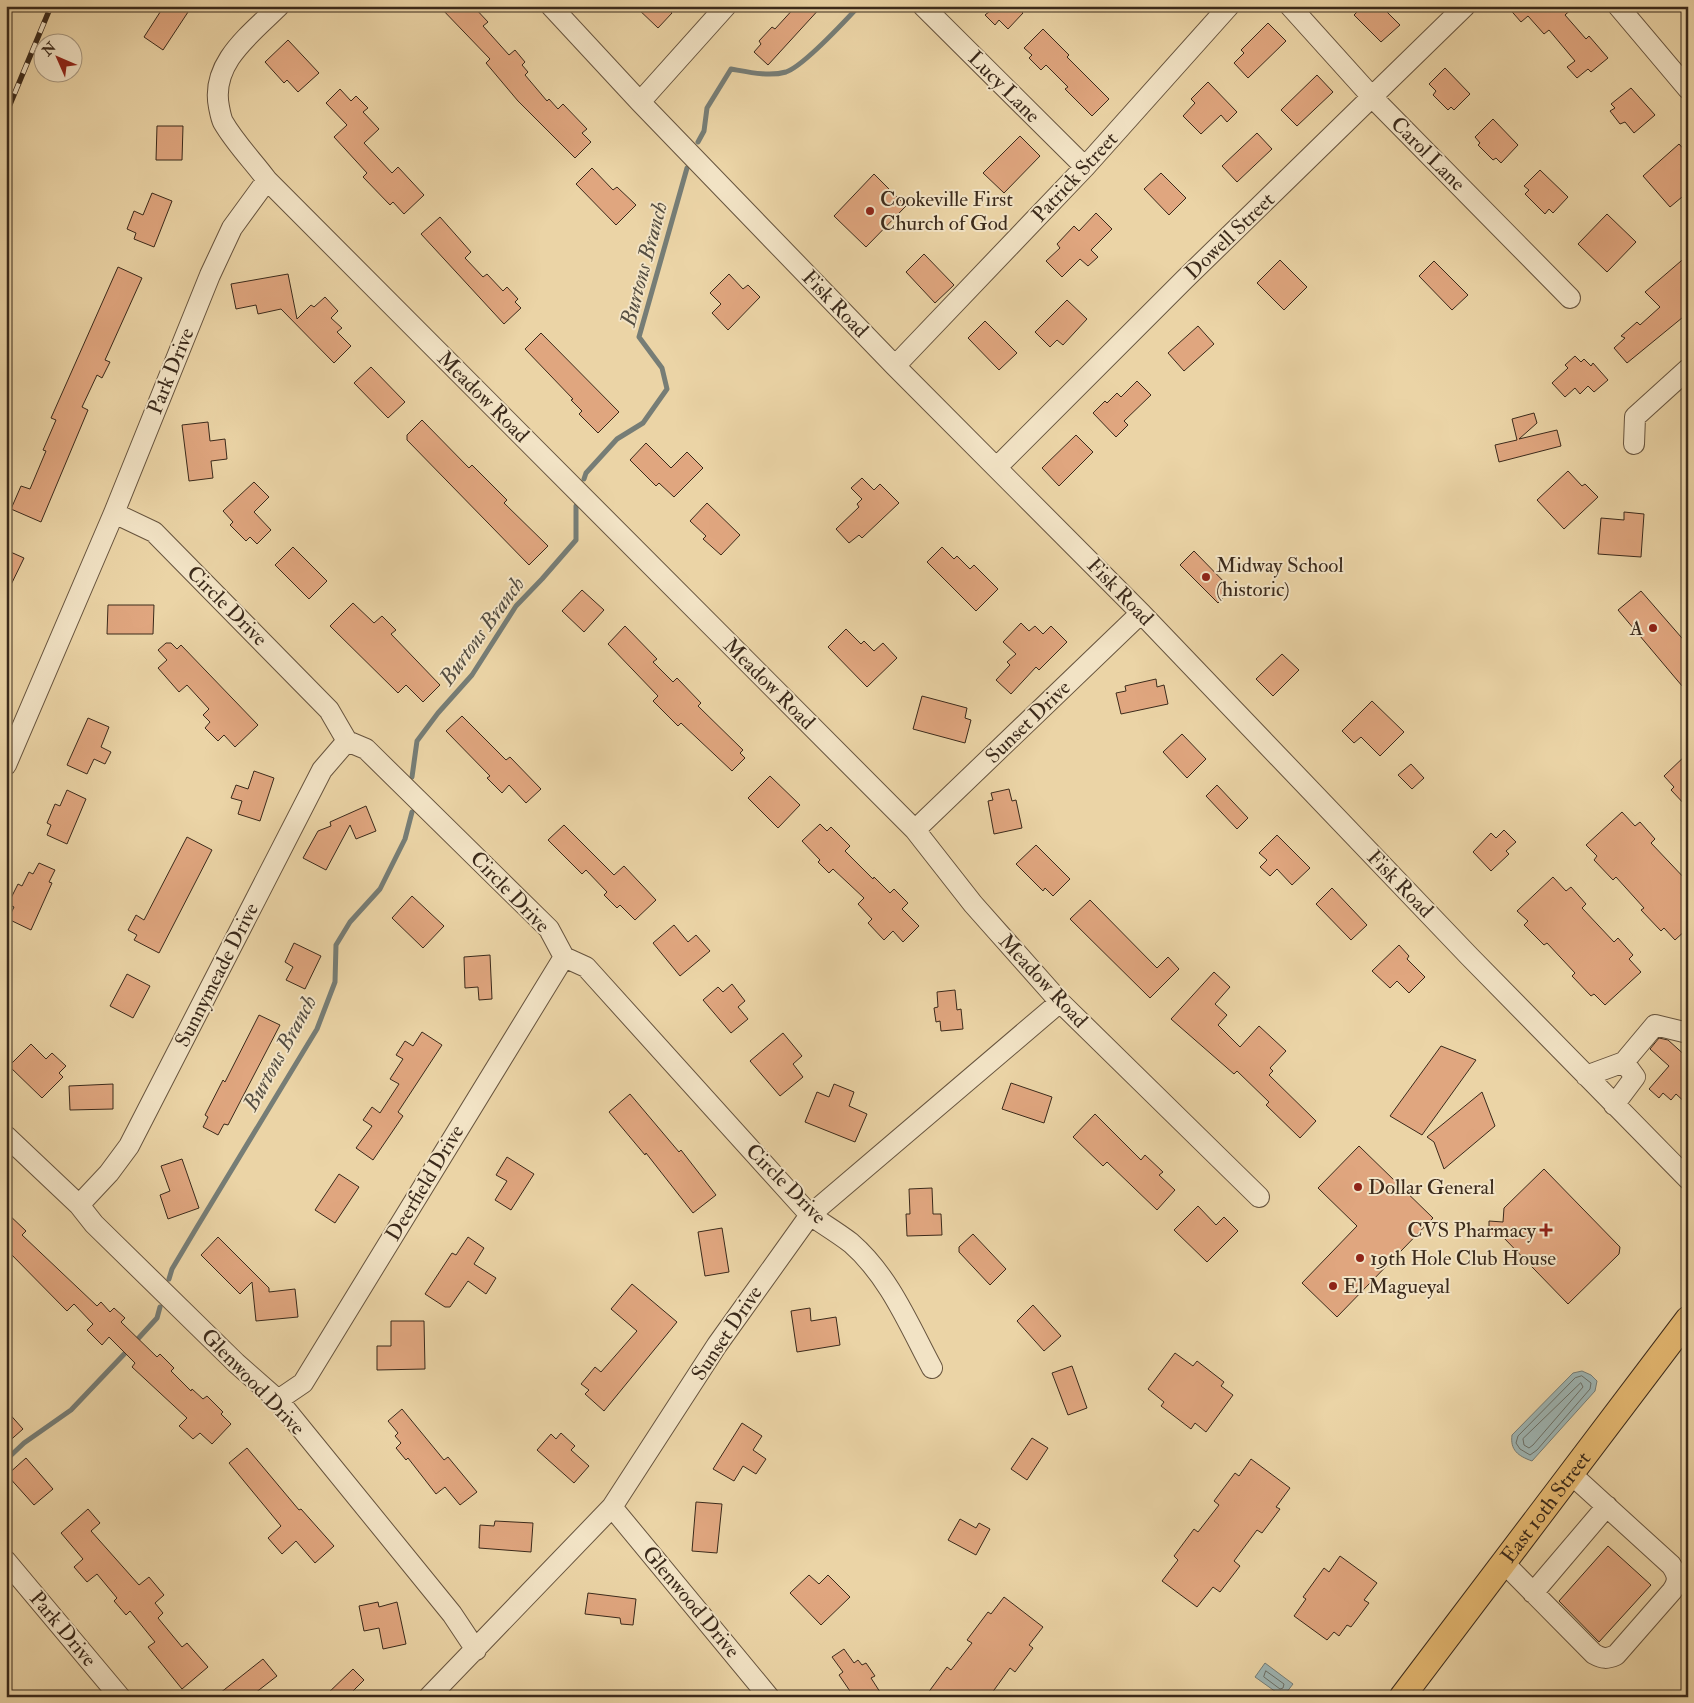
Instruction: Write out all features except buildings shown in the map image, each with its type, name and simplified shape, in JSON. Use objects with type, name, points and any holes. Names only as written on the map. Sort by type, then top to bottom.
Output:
[{"type":"main road","name":"East 10th Street","points":[[1402,1697],[1688,1320]]},
{"type":"street","points":[[268,180],[222,121],[218,100],[218,82],[223,68],[235,50],[279,6]]},
{"type":"street","name":"Fisk Road","points":[[551,6],[640,102],[895,366],[1141,613],[1614,1105],[1688,1179]]},
{"type":"street","points":[[640,102],[726,6]]},
{"type":"street","name":"Lucy Lane","points":[[923,6],[1085,167]]},
{"type":"street","name":"Patrick Street","points":[[895,366],[1085,167],[1229,6]]},
{"type":"street","name":"Carol Lane","points":[[1290,6],[1372,97],[1570,298]]},
{"type":"street","name":"Dowell Street","points":[[997,467],[1464,6]]},
{"type":"street","points":[[1618,6],[1688,89]]},
{"type":"street","name":"Park Drive","points":[[6,765],[114,513],[228,236],[268,180]]},
{"type":"street","name":"Meadow Road","points":[[268,180],[915,830],[973,904],[1060,1002],[1259,1197]]},
{"type":"street","points":[[1634,444],[1635,417],[1688,369]]},
{"type":"street","name":"Circle Drive","points":[[114,513],[154,532],[329,710],[347,741],[366,749],[549,929],[564,956],[586,967],[810,1215],[850,1243],[876,1270],[896,1300],[932,1368]]},
{"type":"street","name":"Sunset Drive","points":[[915,830],[1141,613]]},
{"type":"street","name":"Sunnymeade Drive","points":[[79,1205],[109,1173],[129,1146],[322,770],[347,741]]},
{"type":"street","name":"Deerfield Drive","points":[[278,1400],[303,1384],[564,956]]},
{"type":"street","name":"Sunset Drive","points":[[429,1697],[612,1507],[717,1345],[810,1215],[1060,1002]]},
{"type":"street","points":[[1586,1076],[1624,1062],[1655,1025],[1688,1033]]},
{"type":"street","points":[[1614,1105],[1635,1077],[1624,1062]]},
{"type":"street","name":"Glenwood Drive","points":[[6,1136],[79,1205],[94,1224],[236,1363],[278,1400],[452,1614],[476,1650]]},
{"type":"street","points":[[1667,1158],[1688,1193]]},
{"type":"street","points":[[1504,1563],[1594,1654],[1608,1658],[1616,1655],[1672,1591],[1678,1583],[1677,1574],[1671,1565],[1571,1474]]},
{"type":"street","points":[[1534,1593],[1607,1506]]},
{"type":"street","name":"Glenwood Drive","points":[[612,1507],[769,1697]]},
{"type":"street","name":"Park Drive","points":[[6,1561],[120,1697]]},
{"type":"water","points":[[1582,1371],[1591,1375],[1597,1381],[1595,1391],[1532,1461],[1519,1455],[1512,1445],[1512,1435],[1573,1373]]},
{"type":"water","points":[[1265,1663],[1293,1684],[1283,1697],[1255,1677]]},
{"type":"waterway","name":"Burtons Branch","points":[[698,142],[704,131],[707,108],[731,69],[766,74],[786,72],[794,68],[813,52],[859,6]]},
{"type":"waterway","name":"Burtons Branch","points":[[584,479],[586,473],[617,439],[643,423],[667,389],[662,368],[639,337],[687,168]]},
{"type":"waterway","name":"Burtons Branch","points":[[412,777],[417,741],[438,713],[472,675],[516,606],[576,540],[576,506]]},
{"type":"waterway","name":"Burtons Branch","points":[[169,1279],[172,1269],[317,1029],[335,982],[336,945],[350,922],[380,889],[405,839],[412,812]]},
{"type":"waterway","name":"Burtons Branch","points":[[135,1342],[157,1318],[160,1307]]},
{"type":"waterway","name":"Burtons Branch","points":[[6,1460],[24,1443],[71,1410],[129,1349]]},
{"type":"railway","points":[[6,114],[51,6]]},
{"type":"place","name":"Cookeville First Church of God","points":[[870,211]]},
{"type":"place","name":"Midway School (historic)","points":[[1206,577]]},
{"type":"place","name":"A","points":[[1653,628]]},
{"type":"place","name":"Dollar General","points":[[1358,1187]]},
{"type":"place","name":"CVS Pharmacy","points":[[1546,1230]]},
{"type":"place","name":"19th Hole Club House","points":[[1360,1258]]},
{"type":"place","name":"El Magueyal","points":[[1333,1286]]}]
